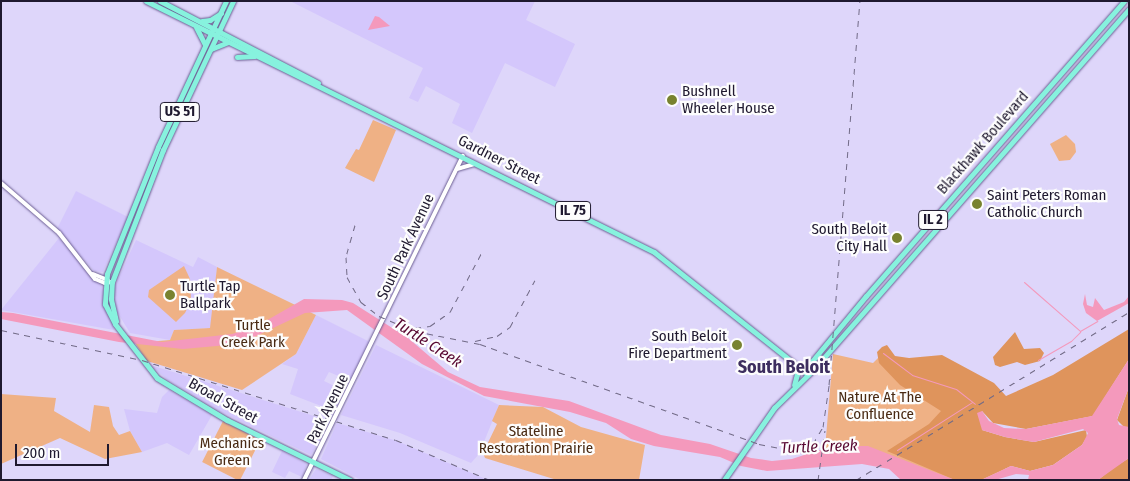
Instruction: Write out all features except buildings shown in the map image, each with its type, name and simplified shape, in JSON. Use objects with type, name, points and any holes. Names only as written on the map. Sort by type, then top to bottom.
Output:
[{"type":"main road","name":"Gardner Street","points":[[146,1],[194,25],[230,39],[660,256],[806,373]]},
{"type":"main road","name":"Gardner Street","points":[[160,1],[199,21],[215,32]]},
{"type":"main road","points":[[215,32],[226,1]]},
{"type":"main road","points":[[205,45],[225,20],[234,1]]},
{"type":"main road","name":"Blackhawk Boulevard","points":[[806,373],[808,366],[885,274],[1124,1]]},
{"type":"main road","name":"Blackhawk Boulevard","points":[[724,480],[760,425],[806,373],[819,363],[1129,9]]},
{"type":"main road","points":[[199,21],[210,20],[221,12]]},
{"type":"main road","points":[[210,49],[230,39],[225,20]]},
{"type":"main road","points":[[194,25],[204,37],[205,45]]},
{"type":"main road","name":"US 51","points":[[119,328],[111,299],[112,282],[146,196],[210,49],[215,32]]},
{"type":"main road","name":"Gardner Street","points":[[230,39],[235,45],[256,56],[319,84]]},
{"type":"main road","name":"US 51","points":[[119,328],[105,304],[105,281],[139,193],[205,45]]},
{"type":"main road","points":[[235,45],[236,58],[256,56]]},
{"type":"main road","name":"Broad Street","points":[[119,328],[132,347],[166,384],[227,420],[350,480]]},
{"type":"main road","points":[[792,362],[796,374],[794,386]]},
{"type":"street","name":"South Park Avenue","points":[[371,348],[463,156]]},
{"type":"street","points":[[455,170],[465,164],[479,164]]},
{"type":"street","points":[[1,183],[59,233],[90,273],[105,281],[112,282]]},
{"type":"street","name":"Park Avenue","points":[[304,480],[371,348]]},
{"type":"shaded area","points":[[290,1],[535,1],[526,20],[575,44],[555,87],[505,63],[472,133],[452,123],[460,104],[426,86],[418,102],[409,98],[423,68]]},
{"type":"shaded area","points":[[375,16],[379,17],[390,26],[368,30]]},
{"type":"shaded area","points":[[76,191],[128,217],[103,272],[94,271],[57,229]]},
{"type":"shaded area","points":[[59,238],[102,286],[114,330],[1,310]]},
{"type":"shaded area","points":[[136,240],[193,267],[198,257],[217,267],[211,328],[174,330],[170,340],[130,333],[116,310],[114,288]]},
{"type":"shaded area","points":[[1085,294],[1087,305],[1093,307],[1095,298],[1104,310],[1124,302],[1129,296],[1129,303],[1097,321],[1086,313],[1083,304]]},
{"type":"shaded area","points":[[304,299],[342,300],[353,303],[408,338],[448,372],[480,387],[569,401],[661,435],[710,444],[751,458],[772,461],[792,459],[819,450],[849,452],[858,446],[868,446],[955,480],[901,480],[889,469],[862,464],[767,471],[741,466],[720,457],[654,446],[631,439],[606,423],[570,412],[484,396],[422,364],[347,310],[305,313],[239,344],[183,349],[119,342],[1,319],[1,312],[13,313],[162,342],[232,334],[257,326]]},
{"type":"shaded area","points":[[316,315],[370,342],[350,381],[329,372],[324,381],[345,391],[334,411],[290,394],[298,369],[282,364],[296,354]]},
{"type":"shaded area","points":[[1129,329],[1129,359],[1093,416],[1026,429],[993,423],[982,411],[982,430],[1005,437],[1034,442],[1086,430],[1087,437],[1082,445],[1053,465],[1030,471],[1011,466],[981,480],[955,480],[887,451],[929,424],[941,411],[900,385],[879,363],[877,352],[882,347],[887,345],[895,356],[909,358],[942,355],[994,383],[1006,396],[1053,375]]},
{"type":"shaded area","points":[[1015,332],[1024,349],[1040,348],[1044,353],[1040,361],[1025,365],[1017,362],[1000,367],[995,365],[993,357]]},
{"type":"shaded area","points":[[376,345],[499,405],[479,454],[471,463],[400,433],[341,415]]},
{"type":"shaded area","points":[[1129,359],[1129,387],[1117,419],[1119,425],[1129,427],[1129,458],[1098,480],[1028,480],[1029,475],[1016,474],[995,480],[981,480],[1011,466],[1030,471],[1053,465],[1082,445],[1088,433],[1083,429],[1034,442],[1005,437],[982,430],[977,413],[982,411],[989,421],[1004,428],[1026,429],[1092,416]]},
{"type":"shaded area","points":[[150,365],[330,421],[311,455],[219,411],[168,380]]},
{"type":"shaded area","points":[[1129,387],[1129,427],[1125,428],[1117,420]]},
{"type":"shaded area","points":[[169,390],[212,415],[189,455],[167,443],[142,452],[130,431],[124,409],[157,413],[162,397]]},
{"type":"shaded area","points":[[337,423],[397,441],[488,480],[361,480],[321,459]]},
{"type":"shaded area","points":[[282,451],[307,464],[302,477],[289,471],[285,478],[272,472]]},
{"type":"shaded area","points":[[1129,458],[1129,480],[1098,480],[1113,468]]},
{"type":"shaded area","points":[[316,469],[333,476],[331,480],[309,480]]},
{"type":"green space","points":[[373,120],[396,130],[374,182],[345,168],[356,149],[359,150]]},
{"type":"green space","points":[[1066,135],[1075,144],[1076,152],[1070,160],[1059,161],[1050,144]]},
{"type":"green space","name":"Turtle Tap Ballpark","points":[[184,266],[190,279],[191,301],[185,313],[176,322],[148,297],[149,290]]},
{"type":"green space","name":"Turtle Creek Park","points":[[217,267],[316,315],[296,354],[242,390],[147,361],[135,343],[170,340],[174,330],[210,328]]},
{"type":"green space","name":"Nature At The Confluence","points":[[883,353],[1005,469],[981,480],[955,480],[856,450],[825,449],[833,354],[873,363]]},
{"type":"green space","points":[[1,394],[56,398],[54,411],[90,432],[94,405],[109,407],[113,426],[119,435],[130,431],[142,452],[105,459],[60,438],[1,464]]},
{"type":"green space","name":"Stateline Restoration Prairie","points":[[499,405],[543,407],[581,427],[645,445],[639,480],[557,480],[485,458],[483,453],[497,424],[492,421]]},
{"type":"green space","name":"Mechanics Green","points":[[223,421],[260,440],[240,480],[202,462]]},
{"type":"waterway","points":[[1024,282],[1080,331],[1097,321]]},
{"type":"waterway","points":[[1038,360],[1071,341],[1080,332]]},
{"type":"waterway","points":[[883,353],[912,375],[956,389],[975,404]]},
{"type":"waterway","points":[[897,450],[972,402]]},
{"type":"railway","points":[[829,385],[860,1]]},
{"type":"railway","points":[[355,225],[346,257],[347,277],[361,302],[379,316],[415,331],[480,344],[759,444],[795,451],[813,444],[823,427],[830,379]]},
{"type":"railway","points":[[415,328],[430,326],[450,312],[482,252]]},
{"type":"railway","points":[[475,341],[497,336],[510,327],[535,280]]},
{"type":"railway","points":[[856,480],[1129,312]]},
{"type":"railway","points":[[1,330],[142,360],[396,440],[490,480]]},
{"type":"railway","points":[[408,333],[450,354]]},
{"type":"railway","points":[[818,480],[825,430]]},
{"type":"place","name":"Bushnell Wheeler House","points":[[672,100]]},
{"type":"place","name":"Saint Peters Roman Catholic Church","points":[[977,204]]},
{"type":"place","name":"South Beloit City Hall","points":[[897,238]]},
{"type":"place","name":"Turtle Tap Ballpark","points":[[170,295]]},
{"type":"place","name":"South Beloit Fire Department","points":[[737,345]]},
{"type":"district","name":"South Beloit","points":[[784,367]]},
{"type":"water label","name":"Turtle Creek","points":[[428,343]]},
{"type":"water label","name":"Turtle Creek","points":[[819,447]]}]
